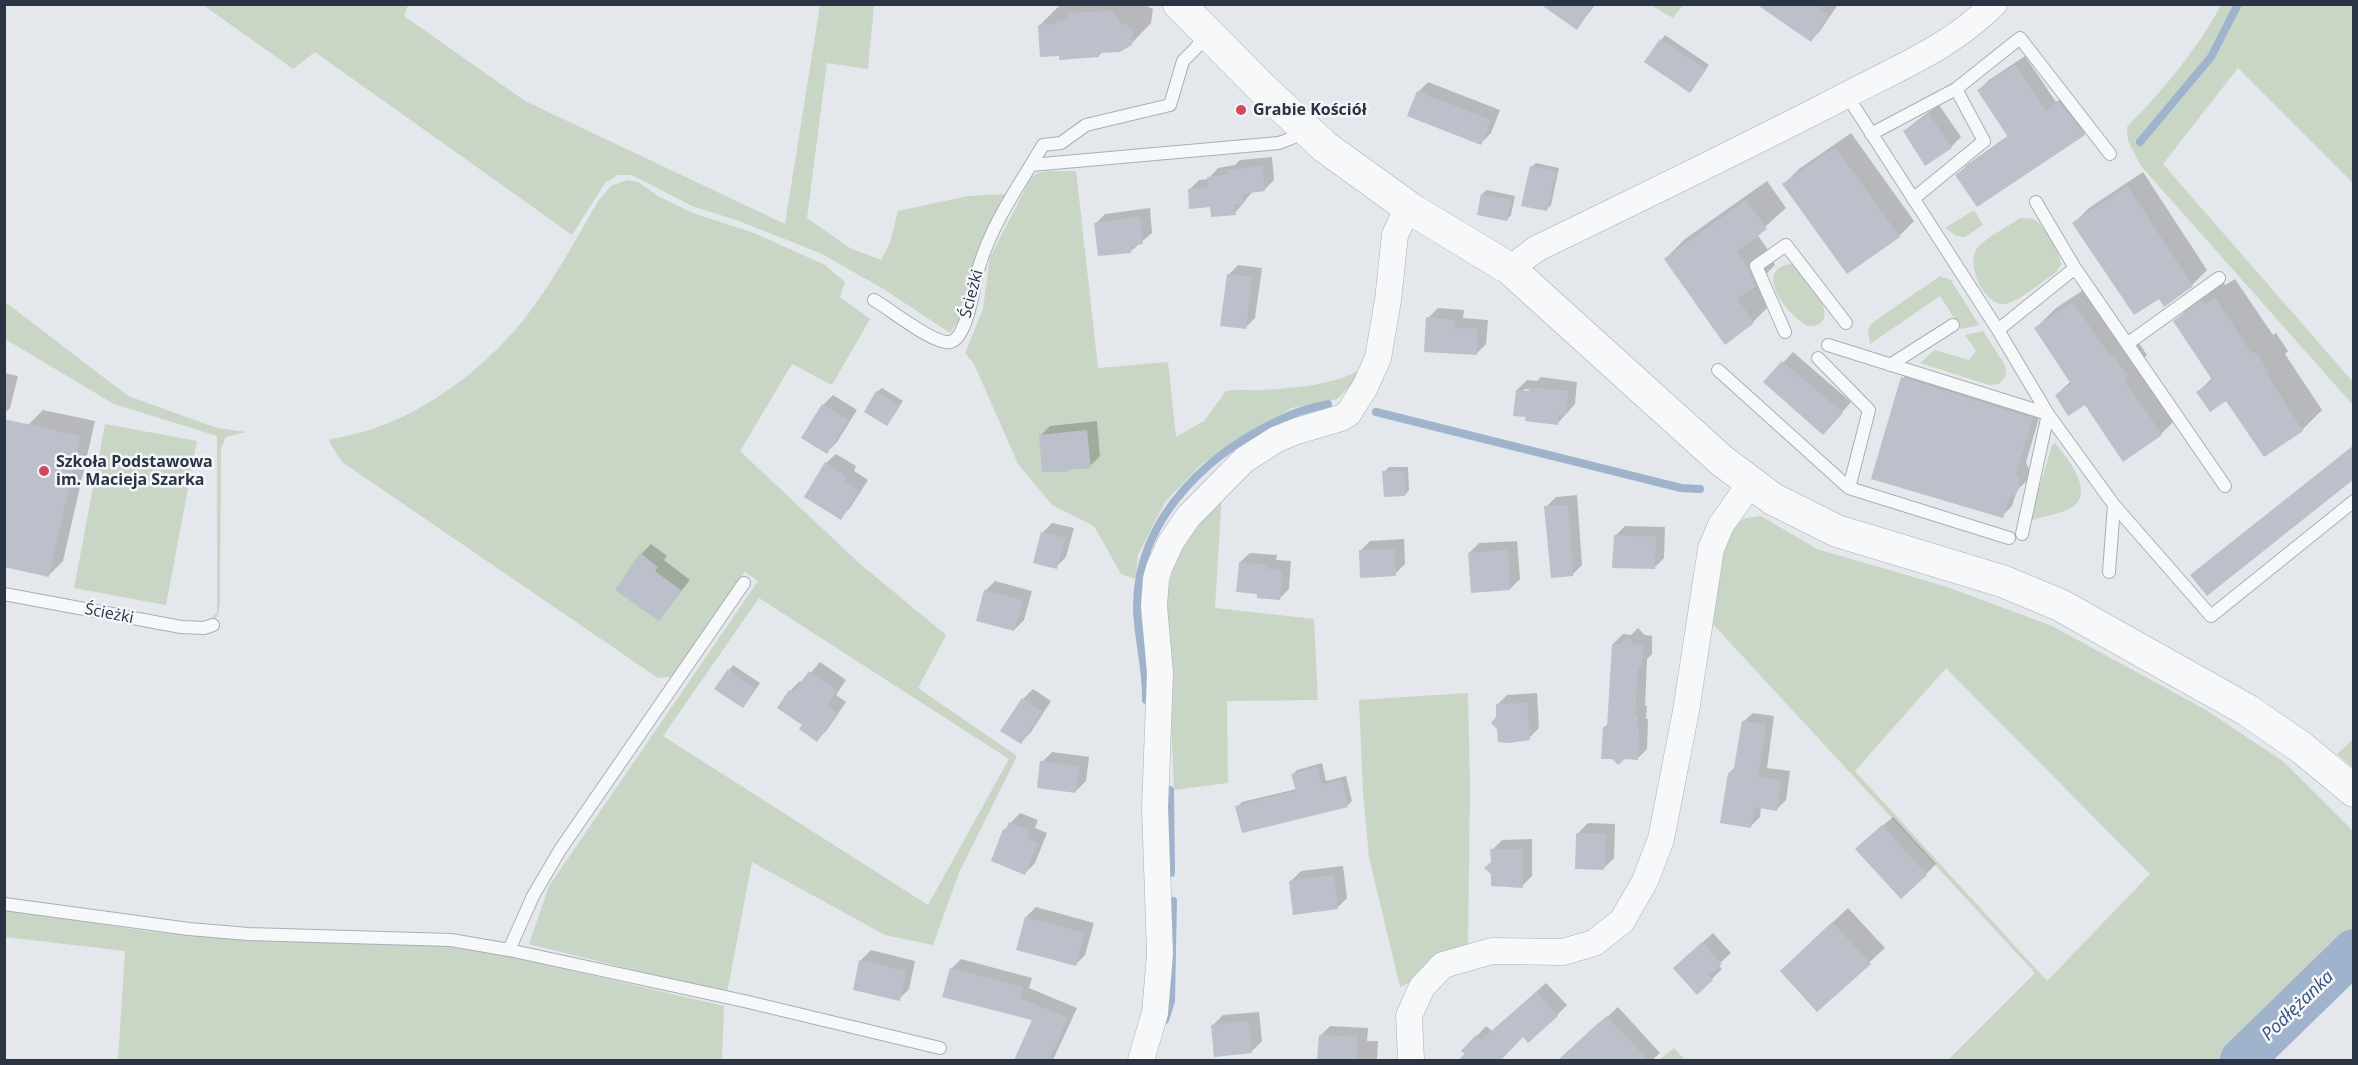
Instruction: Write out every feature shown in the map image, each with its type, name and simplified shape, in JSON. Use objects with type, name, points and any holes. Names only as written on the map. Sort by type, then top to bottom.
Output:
[{"type":"street","points":[[1179,4],[1302,127],[1325,147],[1411,210],[1510,268],[1750,484],[1790,510],[1837,531],[1971,571],[2038,594],[2124,639],[2247,710],[2311,756],[2354,791]]},
{"type":"street","points":[[1510,268],[1536,249],[1732,155],[1846,94],[1931,53],[1964,31],[1994,4]]},
{"type":"street","points":[[1141,1060],[1155,1013],[1160,954],[1155,808],[1160,681],[1154,606],[1159,568],[1171,542],[1188,516],[1244,460],[1278,439],[1348,414],[1365,387],[1378,358],[1388,300],[1395,235],[1402,220],[1411,210]]},
{"type":"street","points":[[1410,1060],[1409,1016],[1422,987],[1443,965],[1492,951],[1563,952],[1594,943],[1622,921],[1645,880],[1661,839],[1686,711],[1711,549],[1721,525],[1750,484]]},
{"type":"lane","name":"Ścieżki","points":[[874,300],[936,340],[948,343],[954,341],[966,321],[987,244],[1043,145],[1061,143],[1086,125],[1170,105],[1183,62],[1207,33]]},
{"type":"lane","points":[[1871,134],[1956,89],[2020,38],[2110,153]]},
{"type":"lane","points":[[1913,199],[1984,141],[1956,89]]},
{"type":"lane","points":[[1846,94],[1998,330],[2048,414],[2114,505],[2211,616],[2354,501]]},
{"type":"lane","points":[[1031,165],[1279,143],[1292,138],[1302,127]]},
{"type":"lane","points":[[2036,202],[2075,268],[2225,486]]},
{"type":"lane","points":[[1785,332],[1756,266],[1786,245],[1846,323]]},
{"type":"lane","points":[[1998,330],[2075,268]]},
{"type":"lane","points":[[2127,344],[2219,278]]},
{"type":"lane","points":[[1890,365],[1953,325]]},
{"type":"lane","points":[[1828,345],[2048,414]]},
{"type":"lane","points":[[1818,358],[1869,410],[1850,488]]},
{"type":"lane","points":[[1718,370],[1850,488],[2009,538]]},
{"type":"lane","points":[[2022,534],[2048,414]]},
{"type":"lane","points":[[2109,572],[2114,505]]},
{"type":"lane","points":[[509,950],[533,896],[560,850],[744,583]]},
{"type":"lane","name":"Ścieżki","points":[[4,594],[181,627],[204,628],[213,625]]},
{"type":"lane","points":[[4,904],[189,929],[248,934],[451,940],[509,950],[744,1001],[940,1048]]},
{"type":"green space","points":[[203,5],[408,5],[404,16],[525,101],[785,224],[820,5],[874,5],[868,69],[827,63],[807,218],[850,248],[881,260],[890,243],[898,211],[968,196],[1005,194],[980,243],[959,320],[950,333],[882,288],[820,253],[739,221],[692,206],[632,175],[618,175],[605,183],[572,235],[315,52],[293,69]]},
{"type":"green space","points":[[1651,5],[1683,5],[1673,18]]},
{"type":"green space","points":[[2221,5],[2353,5],[2353,183],[2238,68],[2163,164],[2353,382],[2353,405],[2141,166],[2128,141],[2127,127],[2178,69],[2212,22]]},
{"type":"green space","points":[[1076,171],[1098,368],[1168,362],[1176,437],[1204,421],[1226,391],[1315,385],[1341,378],[1362,368],[1352,384],[1337,399],[1292,408],[1202,464],[1165,502],[1138,555],[1136,579],[1121,574],[1094,526],[1052,505],[1018,464],[974,364],[965,353],[983,309],[990,257],[1031,178],[1038,173]]},
{"type":"green space","points":[[627,180],[638,182],[658,196],[693,213],[754,233],[825,265],[845,282],[840,297],[870,319],[832,385],[792,364],[740,451],[859,563],[946,635],[918,688],[1017,756],[959,873],[933,945],[885,935],[752,862],[727,993],[529,944],[549,886],[758,581],[745,572],[673,677],[658,678],[342,462],[330,443],[330,439],[386,424],[412,412],[462,380],[485,360],[525,318],[545,290],[598,201],[611,186]],"holes":[[[759,598],[1009,759],[928,905],[663,736]]]},
{"type":"green space","points":[[1974,210],[1983,225],[1965,237],[1956,236],[1945,228]]},
{"type":"green space","points":[[2020,218],[2035,220],[2043,227],[2056,247],[2061,265],[2056,272],[2024,295],[2005,304],[1998,303],[1990,299],[1979,283],[1973,263],[1974,254],[1982,243]]},
{"type":"green space","points":[[1790,264],[1804,275],[1819,295],[1824,316],[1821,323],[1811,326],[1796,318],[1774,287],[1774,276],[1778,268]]},
{"type":"green space","points":[[1940,276],[1951,280],[1979,325],[1961,329],[1940,296],[1870,344],[1868,329],[1872,323]]},
{"type":"green space","points":[[4,301],[128,396],[217,428],[246,432],[226,437],[221,448],[220,602],[218,615],[211,622],[200,622],[209,620],[217,613],[217,436],[114,404],[5,339]]},
{"type":"green space","points":[[1983,331],[2005,365],[2006,376],[1999,384],[1989,385],[1920,363],[1935,350],[1969,360],[1976,351],[1965,335]]},
{"type":"green space","points":[[105,424],[197,441],[166,605],[74,588]]},
{"type":"green space","points":[[2055,443],[2077,475],[2081,493],[2079,501],[2068,509],[2032,520],[2031,516],[2052,445]]},
{"type":"green space","points":[[1222,492],[1215,608],[1314,619],[1318,700],[1227,701],[1228,783],[1174,790],[1165,585],[1183,543]]},
{"type":"green space","points":[[1761,516],[1817,549],[1947,587],[2052,626],[2206,710],[2284,762],[2353,831],[2353,973],[2262,1060],[1948,1060],[2035,973],[1711,622],[1719,566],[1727,539],[1733,528],[1742,520]],"holes":[[[1946,668],[2150,874],[2047,981],[1855,771]]]},
{"type":"green space","points":[[1468,693],[1470,788],[1468,944],[1437,956],[1413,981],[1400,987],[1369,857],[1363,793],[1359,700]]},
{"type":"green space","points":[[2353,739],[2353,768],[2337,754]]},
{"type":"green space","points":[[5,910],[153,932],[259,941],[437,945],[517,958],[724,1006],[722,1060],[118,1060],[125,951],[5,937]]},
{"type":"green space","points":[[1674,1048],[1685,1060],[1658,1060],[1660,1059]]},
{"type":"building","points":[[1540,4],[1594,4],[1577,30]]},
{"type":"building","points":[[1756,4],[1813,4],[1829,15],[1811,42]]},
{"type":"building","points":[[1112,11],[1121,23],[1134,29],[1132,45],[1120,52],[1099,53],[1099,57],[1059,60],[1059,56],[1040,57],[1038,25],[1057,24],[1057,21],[1068,20],[1068,13]]},
{"type":"building","points":[[1660,39],[1706,70],[1690,93],[1644,62]]},
{"type":"building","points":[[2015,65],[2046,111],[2059,102],[2085,135],[1977,207],[1955,175],[2008,137],[1977,90]]},
{"type":"building","points":[[1417,91],[1491,120],[1481,145],[1407,116]]},
{"type":"building","points":[[1929,114],[1952,148],[1925,166],[1903,131]]},
{"type":"building","points":[[1835,147],[1900,237],[1847,274],[1782,184]]},
{"type":"building","points":[[1262,166],[1265,191],[1242,194],[1243,203],[1235,204],[1236,215],[1211,217],[1210,207],[1189,209],[1188,189],[1208,187],[1207,177],[1229,174],[1228,170]]},
{"type":"building","points":[[1530,166],[1556,172],[1547,211],[1521,206]]},
{"type":"building","points":[[2127,186],[2193,286],[2164,307],[2159,299],[2134,315],[2072,223]]},
{"type":"building","points":[[1481,194],[1511,200],[1507,221],[1477,215]]},
{"type":"building","points":[[1746,200],[1767,229],[1736,252],[1749,270],[1756,286],[1737,298],[1754,323],[1725,345],[1664,259]]},
{"type":"building","points":[[1140,217],[1143,244],[1131,246],[1131,253],[1098,256],[1094,223]]},
{"type":"building","points":[[1227,274],[1252,277],[1246,329],[1220,326]]},
{"type":"building","points":[[2215,298],[2252,354],[2256,352],[2269,372],[2266,374],[2303,431],[2264,457],[2226,401],[2210,412],[2196,392],[2213,381],[2173,321],[2202,300],[2205,304]]},
{"type":"building","points":[[2073,302],[2111,358],[2114,356],[2128,376],[2124,379],[2162,435],[2123,462],[2085,405],[2068,416],[2055,395],[2071,384],[2034,328]]},
{"type":"building","points":[[1426,317],[1455,320],[1454,328],[1478,329],[1477,355],[1424,352]]},
{"type":"building","points":[[1782,361],[1843,413],[1823,435],[1763,382]]},
{"type":"building","points":[[1901,377],[2033,418],[2016,473],[2019,487],[2017,493],[2009,498],[2003,518],[1871,479]]},
{"type":"building","points":[[1529,387],[1568,391],[1565,416],[1559,415],[1558,425],[1525,421],[1526,417],[1513,416],[1516,390],[1529,391]]},
{"type":"building","points":[[876,391],[900,406],[887,426],[864,412]]},
{"type":"building","points":[[822,404],[848,420],[827,454],[801,438]]},
{"type":"building","name":"Szkoła Podstawowa im. Macieja Szarka","points":[[4,419],[80,436],[49,577],[4,567]]},
{"type":"building","points":[[1087,430],[1091,468],[1068,470],[1068,472],[1042,472],[1039,435]]},
{"type":"building","points":[[2354,445],[2354,479],[2207,596],[2190,575]]},
{"type":"building","points":[[825,462],[847,477],[845,481],[859,491],[841,520],[804,497]]},
{"type":"building","points":[[1382,471],[1404,471],[1405,496],[1384,497]]},
{"type":"building","points":[[1568,505],[1573,576],[1551,578],[1544,506]]},
{"type":"building","points":[[1041,532],[1065,538],[1057,569],[1033,563]]},
{"type":"building","points":[[1614,535],[1656,537],[1655,569],[1612,568]]},
{"type":"building","points":[[1394,549],[1396,576],[1360,578],[1359,550]]},
{"type":"building","points":[[1508,550],[1510,590],[1471,593],[1468,553]]},
{"type":"building","points":[[640,553],[658,567],[655,571],[682,591],[659,621],[615,590]]},
{"type":"building","points":[[1239,562],[1267,565],[1267,569],[1282,571],[1280,600],[1257,598],[1257,594],[1236,592]]},
{"type":"building","points":[[984,590],[1023,600],[1014,631],[976,621]]},
{"type":"building","points":[[1628,636],[1634,645],[1643,646],[1642,666],[1638,666],[1635,715],[1638,715],[1637,728],[1639,728],[1638,760],[1625,759],[1618,765],[1612,759],[1601,759],[1603,727],[1607,727],[1612,644],[1620,644]]},
{"type":"building","points":[[728,669],[756,689],[743,708],[714,689]]},
{"type":"building","points":[[809,671],[837,690],[827,706],[837,713],[817,742],[799,729],[802,725],[777,708],[789,690],[793,693]]},
{"type":"building","points":[[1022,698],[1042,711],[1021,744],[1000,731]]},
{"type":"building","points":[[1527,703],[1530,740],[1498,742],[1497,729],[1491,723],[1496,717],[1496,704]]},
{"type":"building","points":[[1742,721],[1766,724],[1758,777],[1781,780],[1777,811],[1754,807],[1751,828],[1720,823],[1728,773],[1733,773]]},
{"type":"building","points":[[1040,761],[1079,766],[1076,793],[1037,788]]},
{"type":"building","points":[[1317,767],[1322,785],[1342,780],[1348,807],[1242,833],[1235,806],[1296,791],[1291,774]]},
{"type":"building","points":[[1009,822],[1029,830],[1026,838],[1038,843],[1025,875],[991,861],[1003,829],[1006,830]]},
{"type":"building","points":[[1882,825],[1927,875],[1901,899],[1855,849]]},
{"type":"building","points":[[1576,833],[1606,834],[1604,870],[1575,869]]},
{"type":"building","points":[[1490,849],[1522,849],[1523,888],[1491,886],[1491,874],[1484,868],[1491,862]]},
{"type":"building","points":[[1334,875],[1338,909],[1293,915],[1289,881]]},
{"type":"building","points":[[1025,917],[1085,933],[1076,966],[1016,950]]},
{"type":"building","points":[[1832,922],[1871,964],[1817,1012],[1780,971]]},
{"type":"building","points":[[1702,942],[1722,964],[1709,975],[1713,980],[1697,995],[1673,968]]},
{"type":"building","points":[[859,960],[906,971],[900,1001],[853,990]]},
{"type":"building","points":[[950,968],[1023,987],[1020,998],[1068,1018],[1049,1060],[1014,1060],[1032,1020],[942,997]]},
{"type":"building","points":[[1536,992],[1558,1016],[1528,1043],[1523,1037],[1502,1059],[1504,1060],[1458,1060],[1465,1054],[1461,1051],[1476,1035],[1481,1040]]},
{"type":"building","points":[[1607,1016],[1648,1060],[1558,1060],[1596,1025]]},
{"type":"building","points":[[1249,1021],[1252,1053],[1214,1057],[1211,1025]]},
{"type":"building","points":[[1319,1035],[1358,1037],[1357,1060],[1317,1060]]},
{"type":"waterway","points":[[2140,142],[2211,57],[2238,4]]},
{"type":"waterway","points":[[1146,700],[1137,605],[1141,572],[1151,541],[1166,513],[1209,465],[1235,445],[1293,414],[1328,404]]},
{"type":"waterway","points":[[1376,412],[1681,488],[1700,489]]},
{"type":"waterway","points":[[1170,790],[1171,873]]},
{"type":"waterway","points":[[1165,1020],[1171,1001],[1173,901]]},
{"type":"waterway","name":"Podłężanka","points":[[2242,1060],[2354,951]]},
{"type":"place","name":"Grabie Kościół","points":[[1241,110]]},
{"type":"place","name":"Szkoła Podstawowa im. Macieja Szarka","points":[[44,471]]}]
